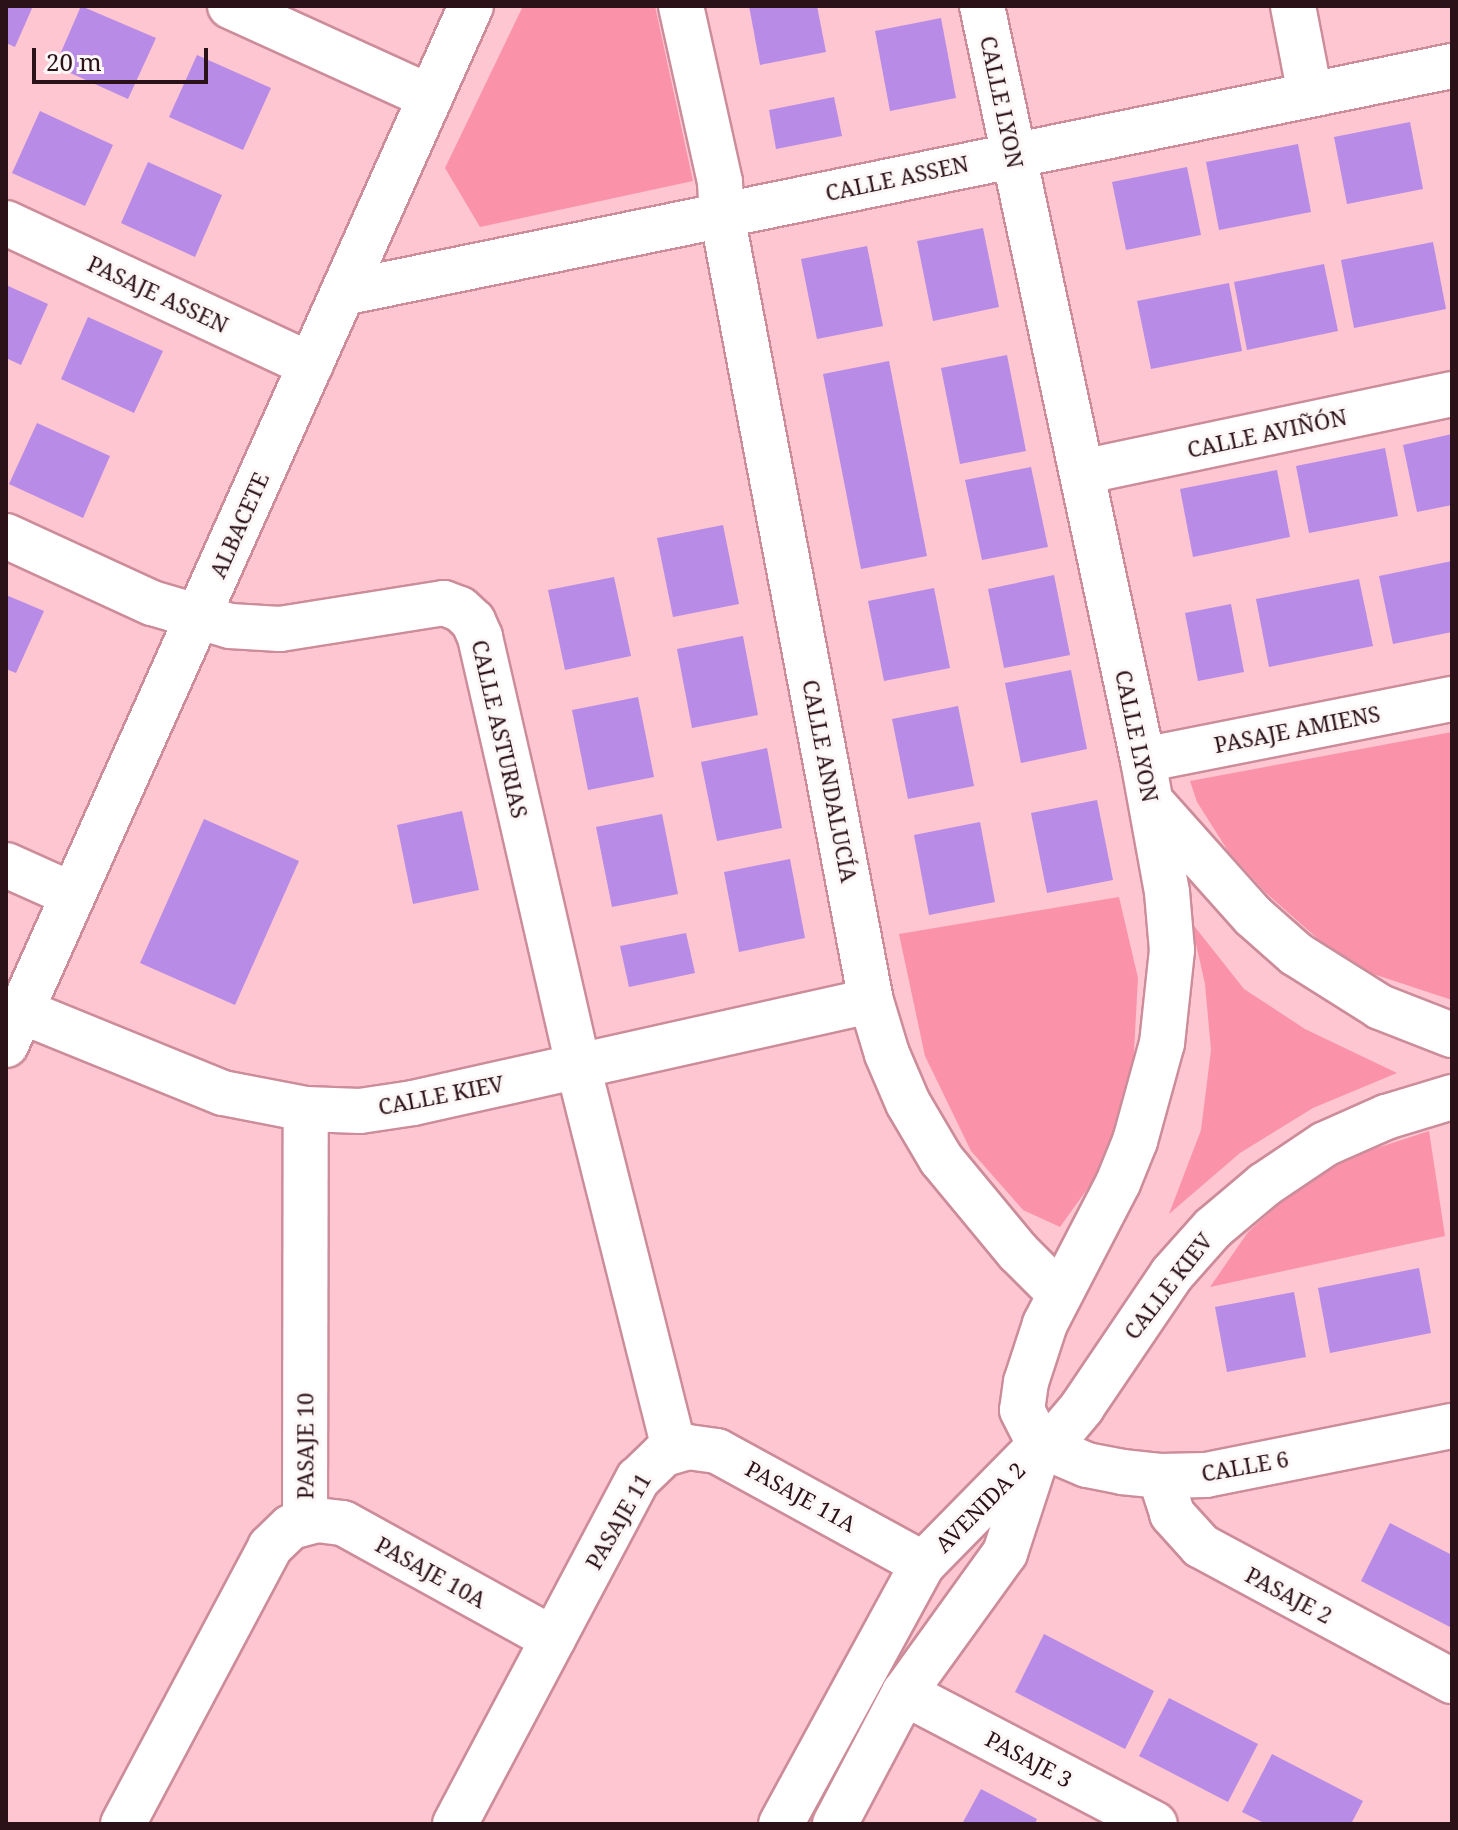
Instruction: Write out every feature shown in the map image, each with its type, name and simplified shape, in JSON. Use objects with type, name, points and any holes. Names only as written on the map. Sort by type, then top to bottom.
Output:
[{"type":"street","points":[[230,6],[430,97]]},
{"type":"street","name":"ALBACETE","points":[[13,1028],[471,6]]},
{"type":"street","name":"CALLE ANDALUCÍA","points":[[681,6],[720,182],[722,215],[871,1001],[897,1079],[941,1159],[1018,1252],[1059,1293]]},
{"type":"street","name":"CALLE LYON","points":[[982,6],[1143,760],[1167,892],[1172,950],[1162,1043],[1151,1093],[1118,1183],[1045,1324],[1026,1382],[1022,1410],[1040,1445]]},
{"type":"street","points":[[1293,6],[1310,94]]},
{"type":"street","name":"CALLE ASSEN","points":[[343,293],[1452,66]]},
{"type":"street","name":"PASAJE ASSEN","points":[[6,223],[310,365]]},
{"type":"street","name":"CALLE AVIÑÓN","points":[[1082,472],[1452,394]]},
{"type":"street","name":"CALLE ASTURIAS","points":[[6,536],[152,603],[230,626],[280,629],[444,603],[460,609],[473,621],[480,637],[578,1066]]},
{"type":"street","name":"PASAJE AMIENS","points":[[1143,760],[1452,699]]},
{"type":"street","points":[[1151,803],[1253,916],[1296,954],[1380,1007],[1452,1035]]},
{"type":"street","points":[[6,865],[73,895]]},
{"type":"street","name":"CALLE KIEV","points":[[13,1028],[223,1093],[306,1109],[360,1111],[413,1103],[871,1001]]},
{"type":"street","points":[[578,1066],[674,1449]]},
{"type":"street","name":"CALLE KIEV","points":[[1040,1445],[1063,1430],[1082,1407],[1172,1274],[1237,1206],[1325,1144],[1386,1117],[1452,1097]]},
{"type":"street","name":"PASAJE 10","points":[[123,1824],[270,1547],[279,1536],[305,1521],[306,1109]]},
{"type":"street","name":"CALLE 6","points":[[1040,1445],[1087,1465],[1160,1476],[1206,1475],[1452,1426]]},
{"type":"street","name":"AVENIDA 2","points":[[781,1824],[923,1564],[1040,1445]]},
{"type":"street","name":"AVENIDA 2","points":[[835,1824],[904,1693],[1005,1553],[1040,1445]]},
{"type":"street","name":"PASAJE 11A","points":[[674,1449],[701,1447],[732,1458],[923,1564]]},
{"type":"street","name":"PASAJE 11","points":[[455,1824],[638,1479],[654,1461],[674,1449]]},
{"type":"street","name":"PASAJE 2","points":[[1160,1476],[1172,1514],[1201,1546],[1452,1681]]},
{"type":"street","name":"PASAJE 10A","points":[[305,1521],[343,1523],[553,1639]]},
{"type":"street","name":"PASAJE 3","points":[[904,1693],[1155,1824]]},
{"type":"shaded area","points":[[523,6],[655,6],[693,181],[480,227],[445,168]]},
{"type":"shaded area","points":[[1452,732],[1452,1000],[1373,974],[1318,939],[1266,893],[1228,851],[1197,802],[1190,781]]},
{"type":"shaded area","points":[[1119,897],[1138,978],[1133,1069],[1111,1156],[1060,1227],[1023,1210],[971,1151],[925,1056],[899,934]]},
{"type":"shaded area","points":[[1191,922],[1244,989],[1305,1029],[1397,1073],[1313,1108],[1240,1153],[1169,1214],[1201,1130],[1211,1050],[1205,984]]},
{"type":"shaded area","points":[[1429,1131],[1445,1236],[1210,1287],[1248,1232],[1295,1190],[1346,1158]]},
{"type":"building","points":[[6,6],[33,6],[15,47],[6,43]]},
{"type":"building","points":[[81,6],[156,38],[128,99],[55,66]]},
{"type":"building","points":[[749,6],[817,6],[826,52],[760,65]]},
{"type":"building","points":[[941,18],[956,98],[890,111],[875,31]]},
{"type":"building","points":[[197,55],[271,88],[243,150],[169,117]]},
{"type":"building","points":[[834,97],[842,136],[776,149],[769,110]]},
{"type":"building","points":[[40,111],[113,145],[85,206],[12,173]]},
{"type":"building","points":[[1410,122],[1423,189],[1347,204],[1334,137]]},
{"type":"building","points":[[1298,144],[1311,212],[1219,230],[1206,162]]},
{"type":"building","points":[[148,162],[222,195],[195,257],[121,223]]},
{"type":"building","points":[[1187,167],[1201,235],[1126,250],[1112,182]]},
{"type":"building","points":[[983,228],[999,307],[933,321],[917,241]]},
{"type":"building","points":[[1433,242],[1446,309],[1354,328],[1341,260]]},
{"type":"building","points":[[867,246],[883,326],[817,339],[801,259]]},
{"type":"building","points":[[1324,264],[1338,331],[1247,350],[1234,282]]},
{"type":"building","points":[[1229,283],[1242,351],[1151,369],[1137,301]]},
{"type":"building","points":[[6,285],[48,304],[21,365],[6,358]]},
{"type":"building","points":[[88,317],[163,351],[134,413],[61,379]]},
{"type":"building","points":[[1007,355],[1026,451],[960,464],[941,368]]},
{"type":"building","points":[[889,361],[927,556],[861,569],[823,374]]},
{"type":"building","points":[[37,423],[110,456],[83,518],[9,484]]},
{"type":"building","points":[[1452,434],[1452,505],[1417,512],[1403,445]]},
{"type":"building","points":[[1385,448],[1398,516],[1309,533],[1296,466]]},
{"type":"building","points":[[1031,467],[1048,547],[982,560],[965,480]]},
{"type":"building","points":[[1277,470],[1290,537],[1193,557],[1180,489]]},
{"type":"building","points":[[723,525],[739,604],[673,617],[657,538]]},
{"type":"building","points":[[1452,561],[1452,632],[1393,644],[1379,576]]},
{"type":"building","points":[[1054,575],[1070,655],[1004,668],[988,589]]},
{"type":"building","points":[[614,577],[631,656],[565,670],[548,590]]},
{"type":"building","points":[[1359,579],[1373,646],[1269,667],[1256,599]]},
{"type":"building","points":[[934,588],[950,668],[884,681],[868,601]]},
{"type":"building","points":[[6,595],[44,611],[16,673],[6,669]]},
{"type":"building","points":[[1231,604],[1244,672],[1198,681],[1185,613]]},
{"type":"building","points":[[743,636],[758,715],[692,728],[677,649]]},
{"type":"building","points":[[1071,670],[1087,749],[1021,763],[1005,683]]},
{"type":"building","points":[[638,697],[654,777],[588,790],[572,710]]},
{"type":"building","points":[[958,706],[974,786],[908,799],[892,719]]},
{"type":"building","points":[[767,748],[782,828],[717,841],[701,762]]},
{"type":"building","points":[[1097,800],[1113,880],[1047,893],[1031,813]]},
{"type":"building","points":[[462,811],[479,890],[413,904],[397,825]]},
{"type":"building","points":[[662,814],[678,894],[612,907],[596,827]]},
{"type":"building","points":[[204,819],[299,861],[235,1005],[140,963]]},
{"type":"building","points":[[980,822],[995,902],[929,915],[914,835]]},
{"type":"building","points":[[790,859],[805,938],[739,952],[724,872]]},
{"type":"building","points":[[686,933],[695,973],[629,987],[620,946]]},
{"type":"building","points":[[1419,1268],[1431,1333],[1330,1353],[1318,1288]]},
{"type":"building","points":[[1294,1292],[1306,1357],[1227,1372],[1215,1307]]},
{"type":"building","points":[[1390,1523],[1452,1555],[1452,1628],[1361,1581]]},
{"type":"building","points":[[1044,1634],[1154,1691],[1125,1749],[1015,1692]]},
{"type":"building","points":[[1169,1698],[1258,1744],[1228,1802],[1139,1756]]},
{"type":"building","points":[[1272,1754],[1363,1801],[1351,1824],[1266,1824],[1242,1812]]},
{"type":"building","points":[[981,1789],[1037,1819],[1035,1824],[962,1824]]}]
